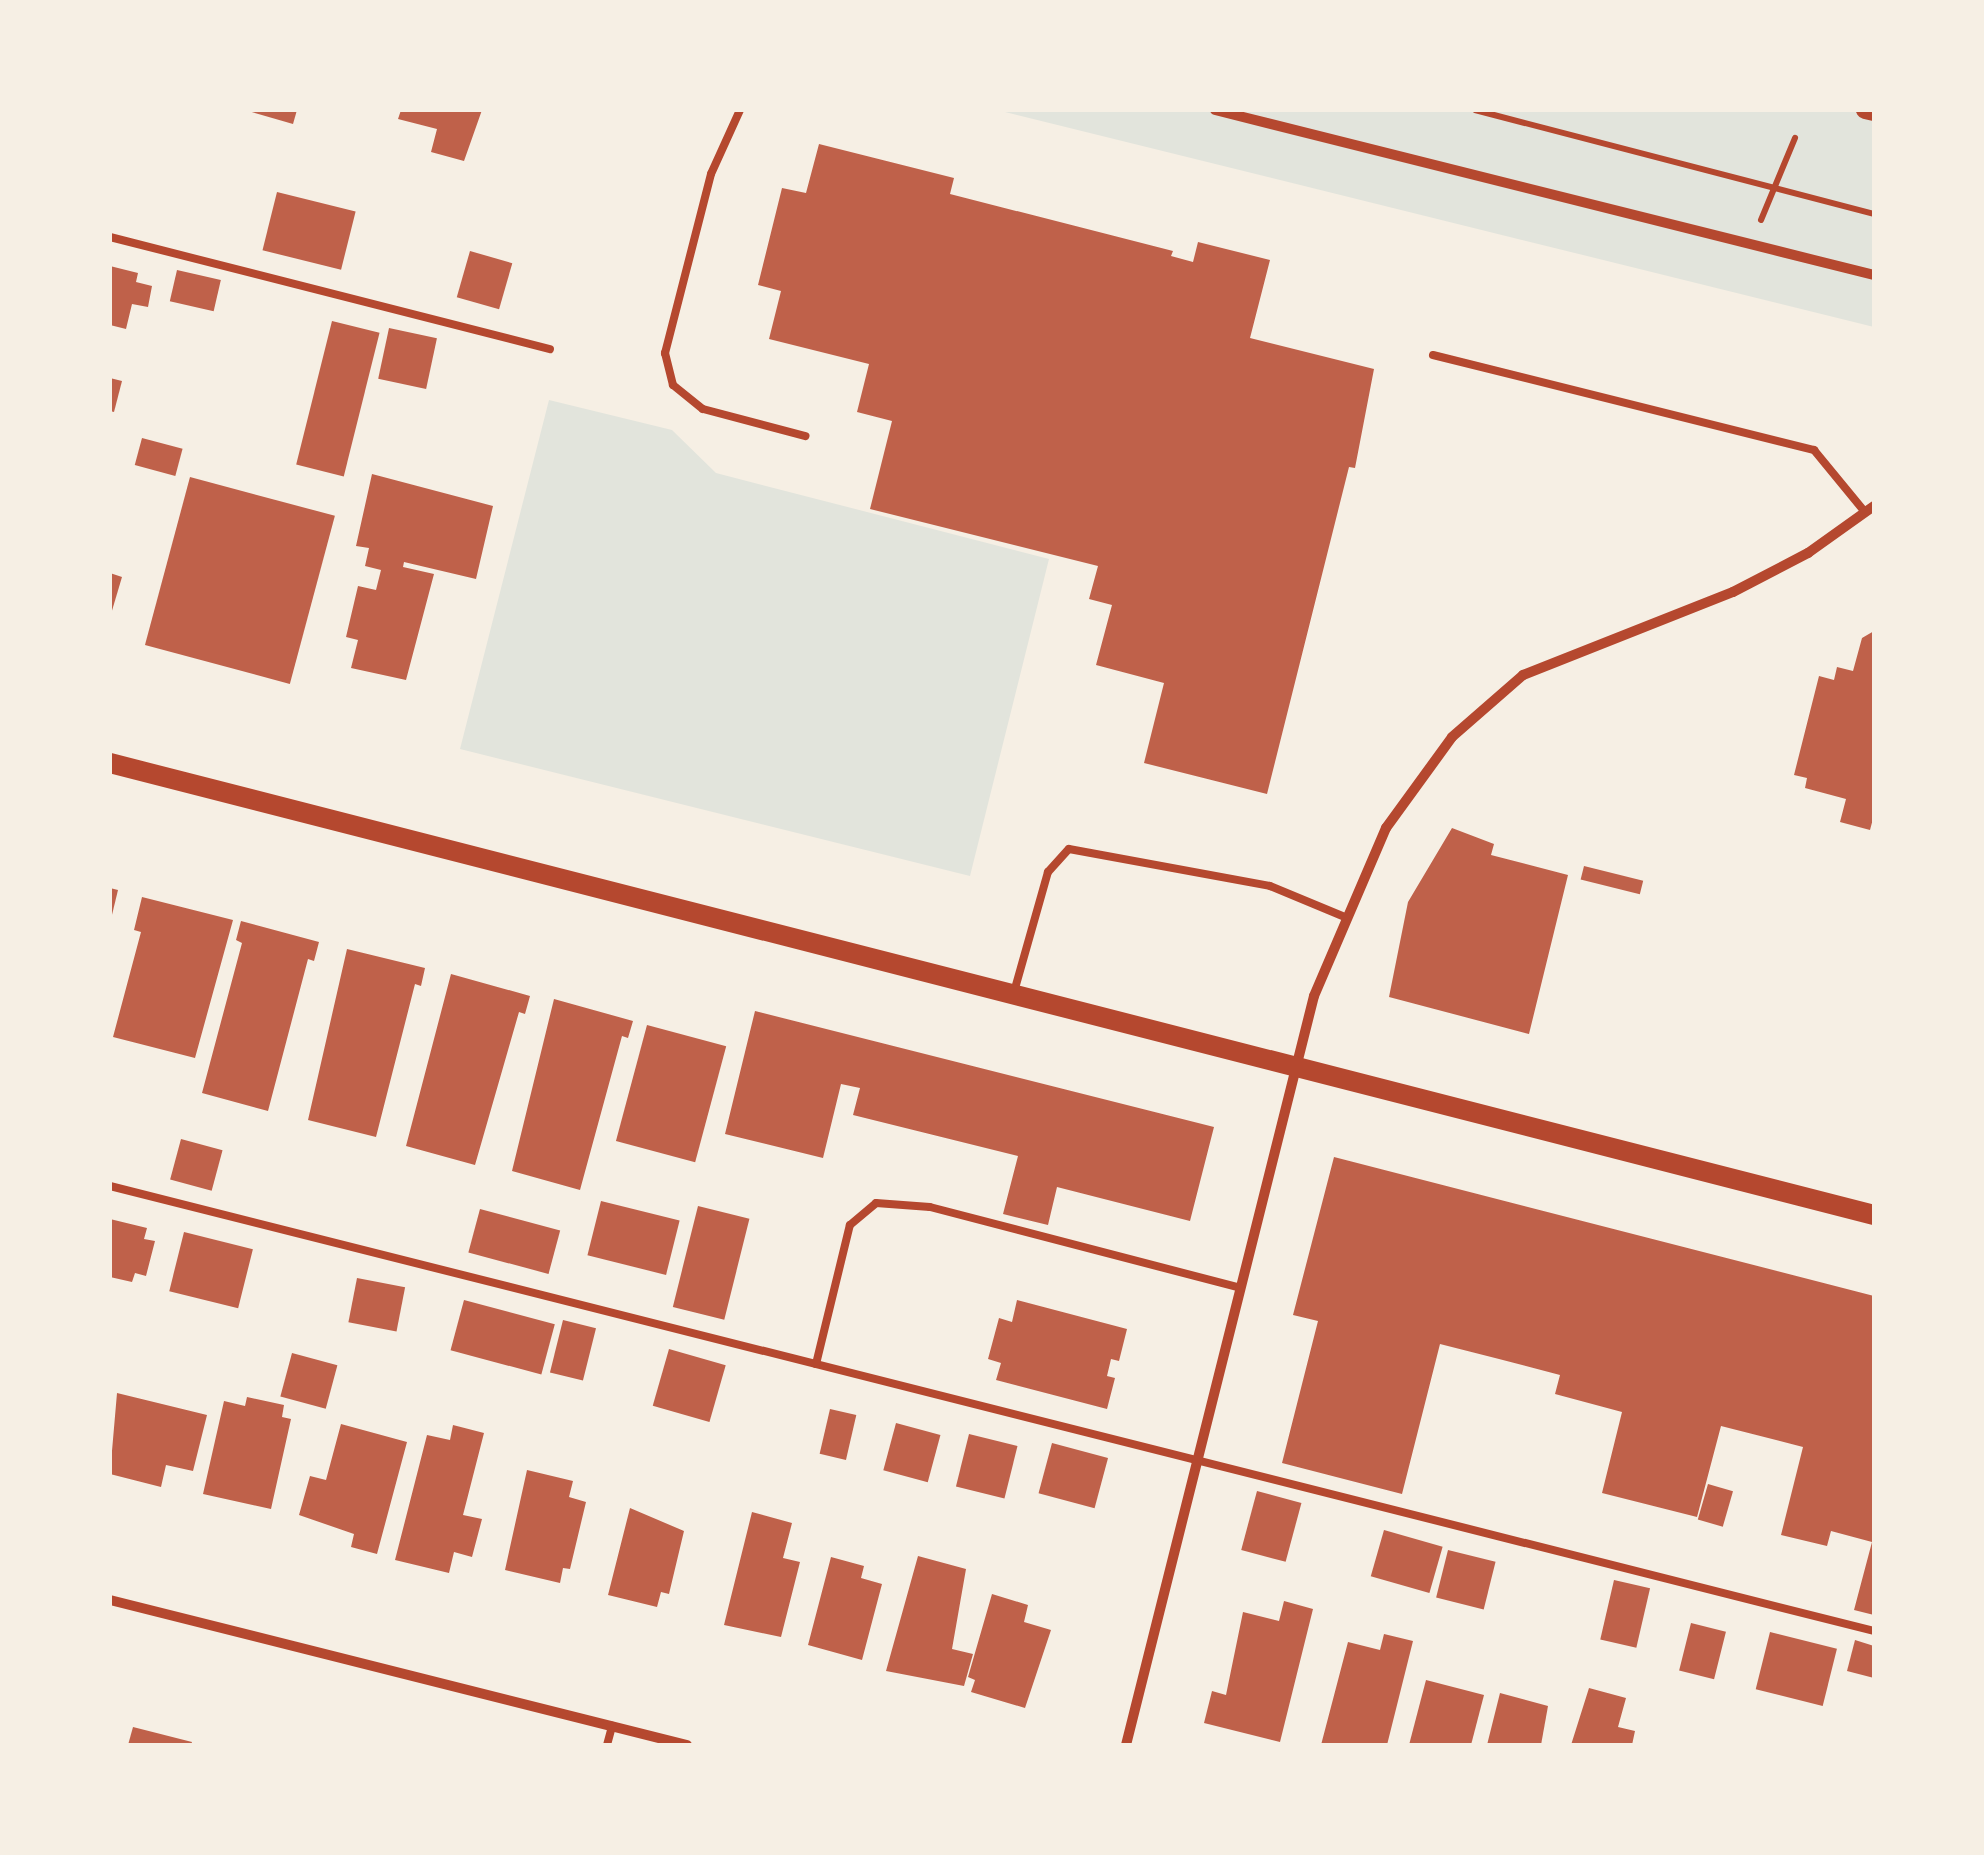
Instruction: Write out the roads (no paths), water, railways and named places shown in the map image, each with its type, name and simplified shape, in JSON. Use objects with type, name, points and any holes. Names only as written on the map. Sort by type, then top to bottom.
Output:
[{"type":"main road","points":[[110,762],[1874,1215]]},
{"type":"street","points":[[1215,110],[1874,275]]},
{"type":"street","points":[[1865,110],[1874,112]]},
{"type":"street","points":[[1126,1745],[1314,996],[1386,828],[1452,737],[1523,674],[1733,592],[1808,553],[1870,509]]},
{"type":"street","points":[[110,1600],[687,1745]]},
{"type":"lane","points":[[740,110],[711,174],[665,353],[673,385],[703,409],[805,436]]},
{"type":"lane","points":[[110,238],[550,348]]},
{"type":"lane","points":[[1433,355],[1814,450],[1870,509]]},
{"type":"lane","points":[[1014,992],[1048,872],[1068,849],[1270,886],[1345,917]]},
{"type":"lane","points":[[110,1186],[816,1364],[1196,1455],[1874,1631]]},
{"type":"lane","points":[[816,1364],[850,1225],[876,1203],[930,1207],[1241,1288]]},
{"type":"lane","points":[[607,1745],[612,1726]]}]
